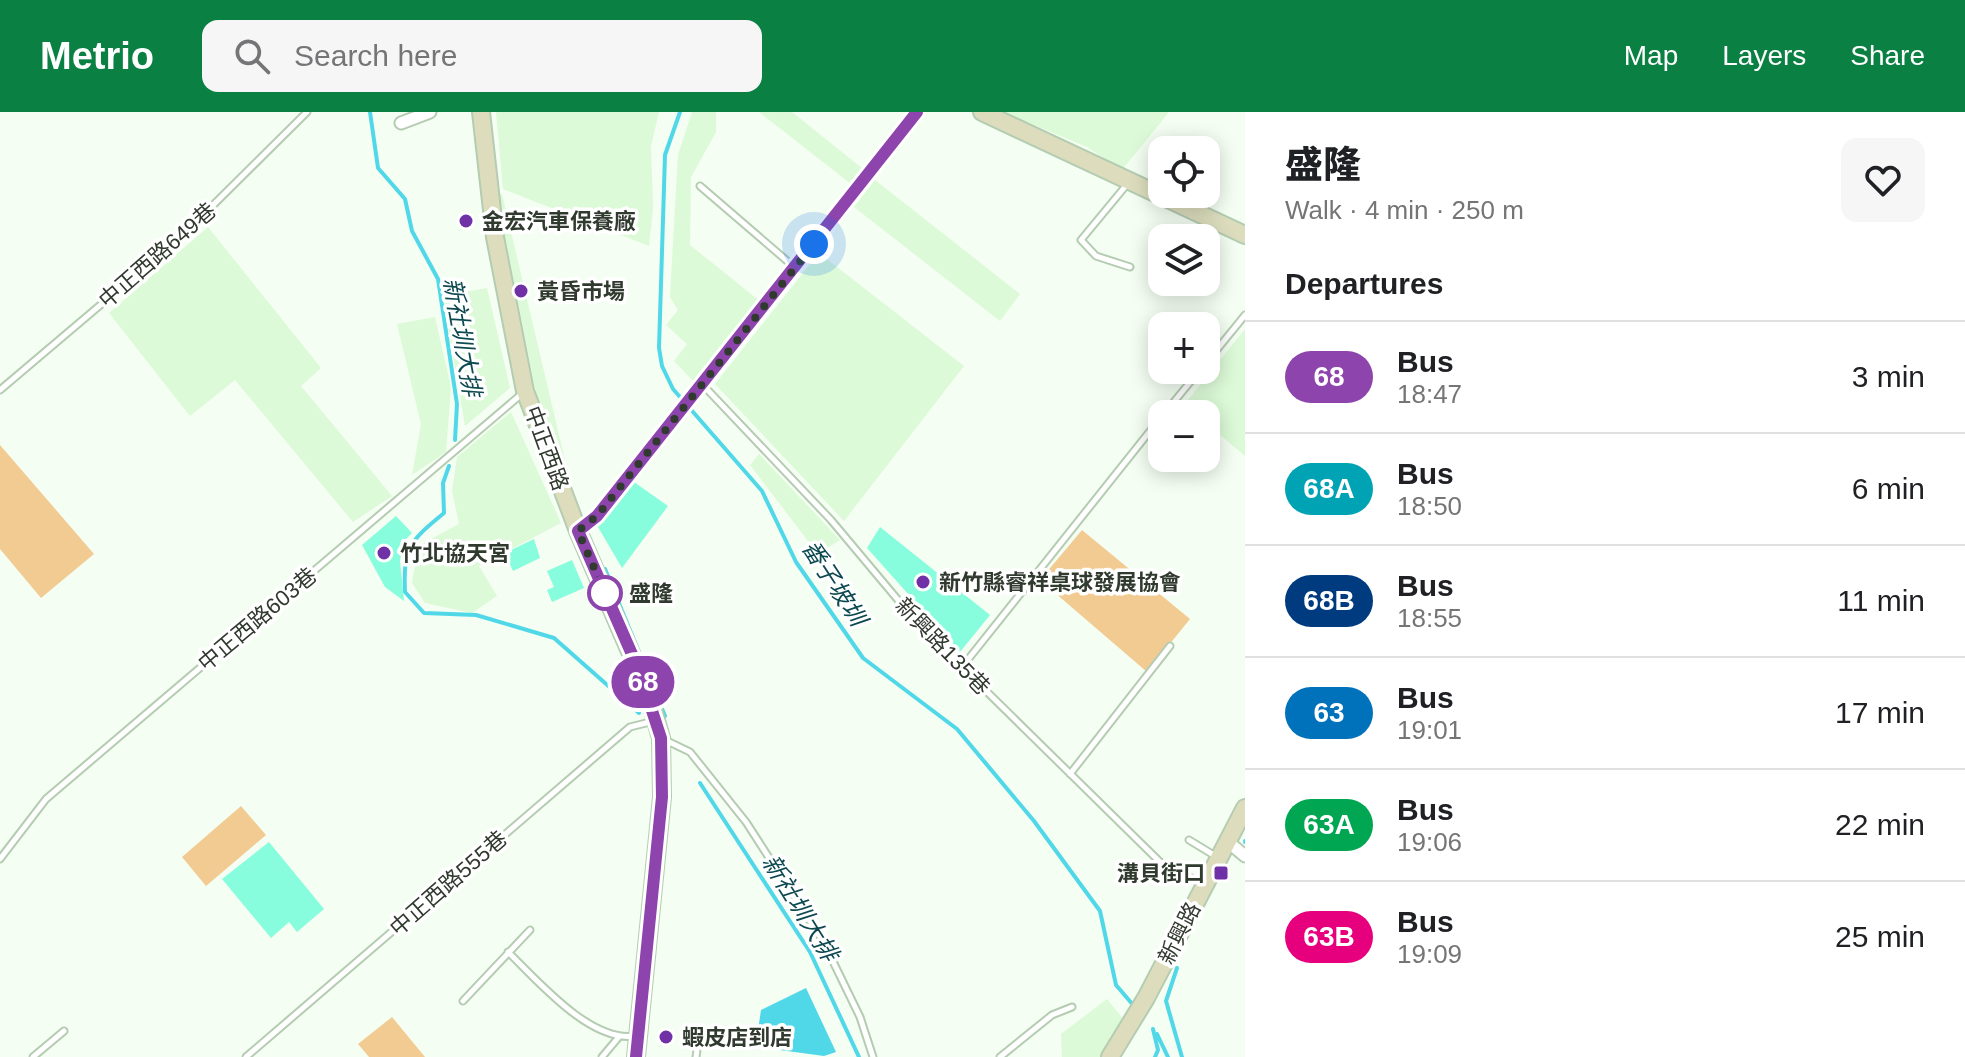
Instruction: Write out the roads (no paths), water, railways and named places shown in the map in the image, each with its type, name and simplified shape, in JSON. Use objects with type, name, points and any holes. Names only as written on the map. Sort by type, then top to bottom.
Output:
[{"type":"main road","name":"中正西路","points":[[481,112],[495,237],[525,391],[578,531],[638,668],[661,738],[662,797],[636,1057]]},
{"type":"main road","points":[[982,112],[1245,235]]},
{"type":"main road","name":"新興路","points":[[1110,1057],[1146,998],[1245,808]]},
{"type":"street","points":[[401,123],[430,112]]},
{"type":"street","points":[[578,531],[597,516],[678,416],[917,112]]},
{"type":"street","points":[[1227,841],[1245,856]]},
{"type":"lane","name":"中正西路649巷","points":[[0,390],[183,235],[307,112]]},
{"type":"lane","points":[[1130,182],[1081,240],[1096,256],[1130,267]]},
{"type":"lane","points":[[700,186],[795,268]]},
{"type":"lane","points":[[1220,346],[1245,315]]},
{"type":"lane","name":"新興路135巷","points":[[702,384],[831,520],[919,625],[1160,862],[1204,884]]},
{"type":"lane","points":[[1175,400],[1188,384]]},
{"type":"lane","name":"中正西路603巷","points":[[0,859],[46,799],[525,391]]},
{"type":"lane","points":[[962,667],[1148,434]]},
{"type":"lane","points":[[1070,774],[1170,646]]},
{"type":"lane","name":"中正西路555巷","points":[[246,1057],[630,727],[656,720]]},
{"type":"lane","points":[[661,738],[690,752],[754,834],[824,943],[860,1017],[873,1057]]},
{"type":"lane","points":[[1189,840],[1218,857]]},
{"type":"lane","points":[[463,1001],[530,930]]},
{"type":"lane","points":[[508,952],[573,1016],[589,1020],[618,1038],[639,1036]]},
{"type":"lane","points":[[1000,1057],[1052,1015],[1072,1007]]},
{"type":"lane","points":[[33,1057],[64,1031]]},
{"type":"lane","points":[[696,1057],[699,1036]]},
{"type":"lane","points":[[602,1057],[618,1038]]},
{"type":"water","points":[[806,988],[836,1052],[824,1056],[765,1048],[765,1038],[757,1037],[761,1010]]},
{"type":"waterway","name":"新社圳大排","points":[[370,112],[378,168],[405,199],[412,231],[438,279],[457,404],[455,440]]},
{"type":"waterway","name":"番子坡圳","points":[[680,112],[665,155],[659,348],[662,366],[673,389],[762,491],[796,562],[863,658],[957,729],[1034,821],[1100,911],[1116,985],[1134,1006]]},
{"type":"waterway","name":"新社圳大排","points":[[449,466],[443,483],[444,513],[411,546],[405,565],[405,592],[424,613],[476,615],[554,638],[639,713]]},
{"type":"waterway","points":[[605,569],[665,716]]},
{"type":"waterway","name":"新社圳大排","points":[[700,783],[810,952],[859,1057]]},
{"type":"waterway","points":[[1177,968],[1166,1001],[1182,1057]]},
{"type":"waterway","points":[[1153,1029],[1158,1050],[1155,1057]]},
{"type":"waterway","points":[[1157,1034],[1168,1057]]},
{"type":"place","name":"金宏汽車保養廠","points":[[466,221]]},
{"type":"place","name":"黃昏市場","points":[[521,291]]},
{"type":"place","name":"竹北協天宮","points":[[384,553]]},
{"type":"place","name":"新竹縣睿祥桌球發展協會","points":[[923,582]]},
{"type":"place","name":"盛隆","points":[[605,593]]},
{"type":"place","name":"溝貝街口","points":[[1221,873]]},
{"type":"place","name":"蝦皮店到店","points":[[666,1037]]}]
